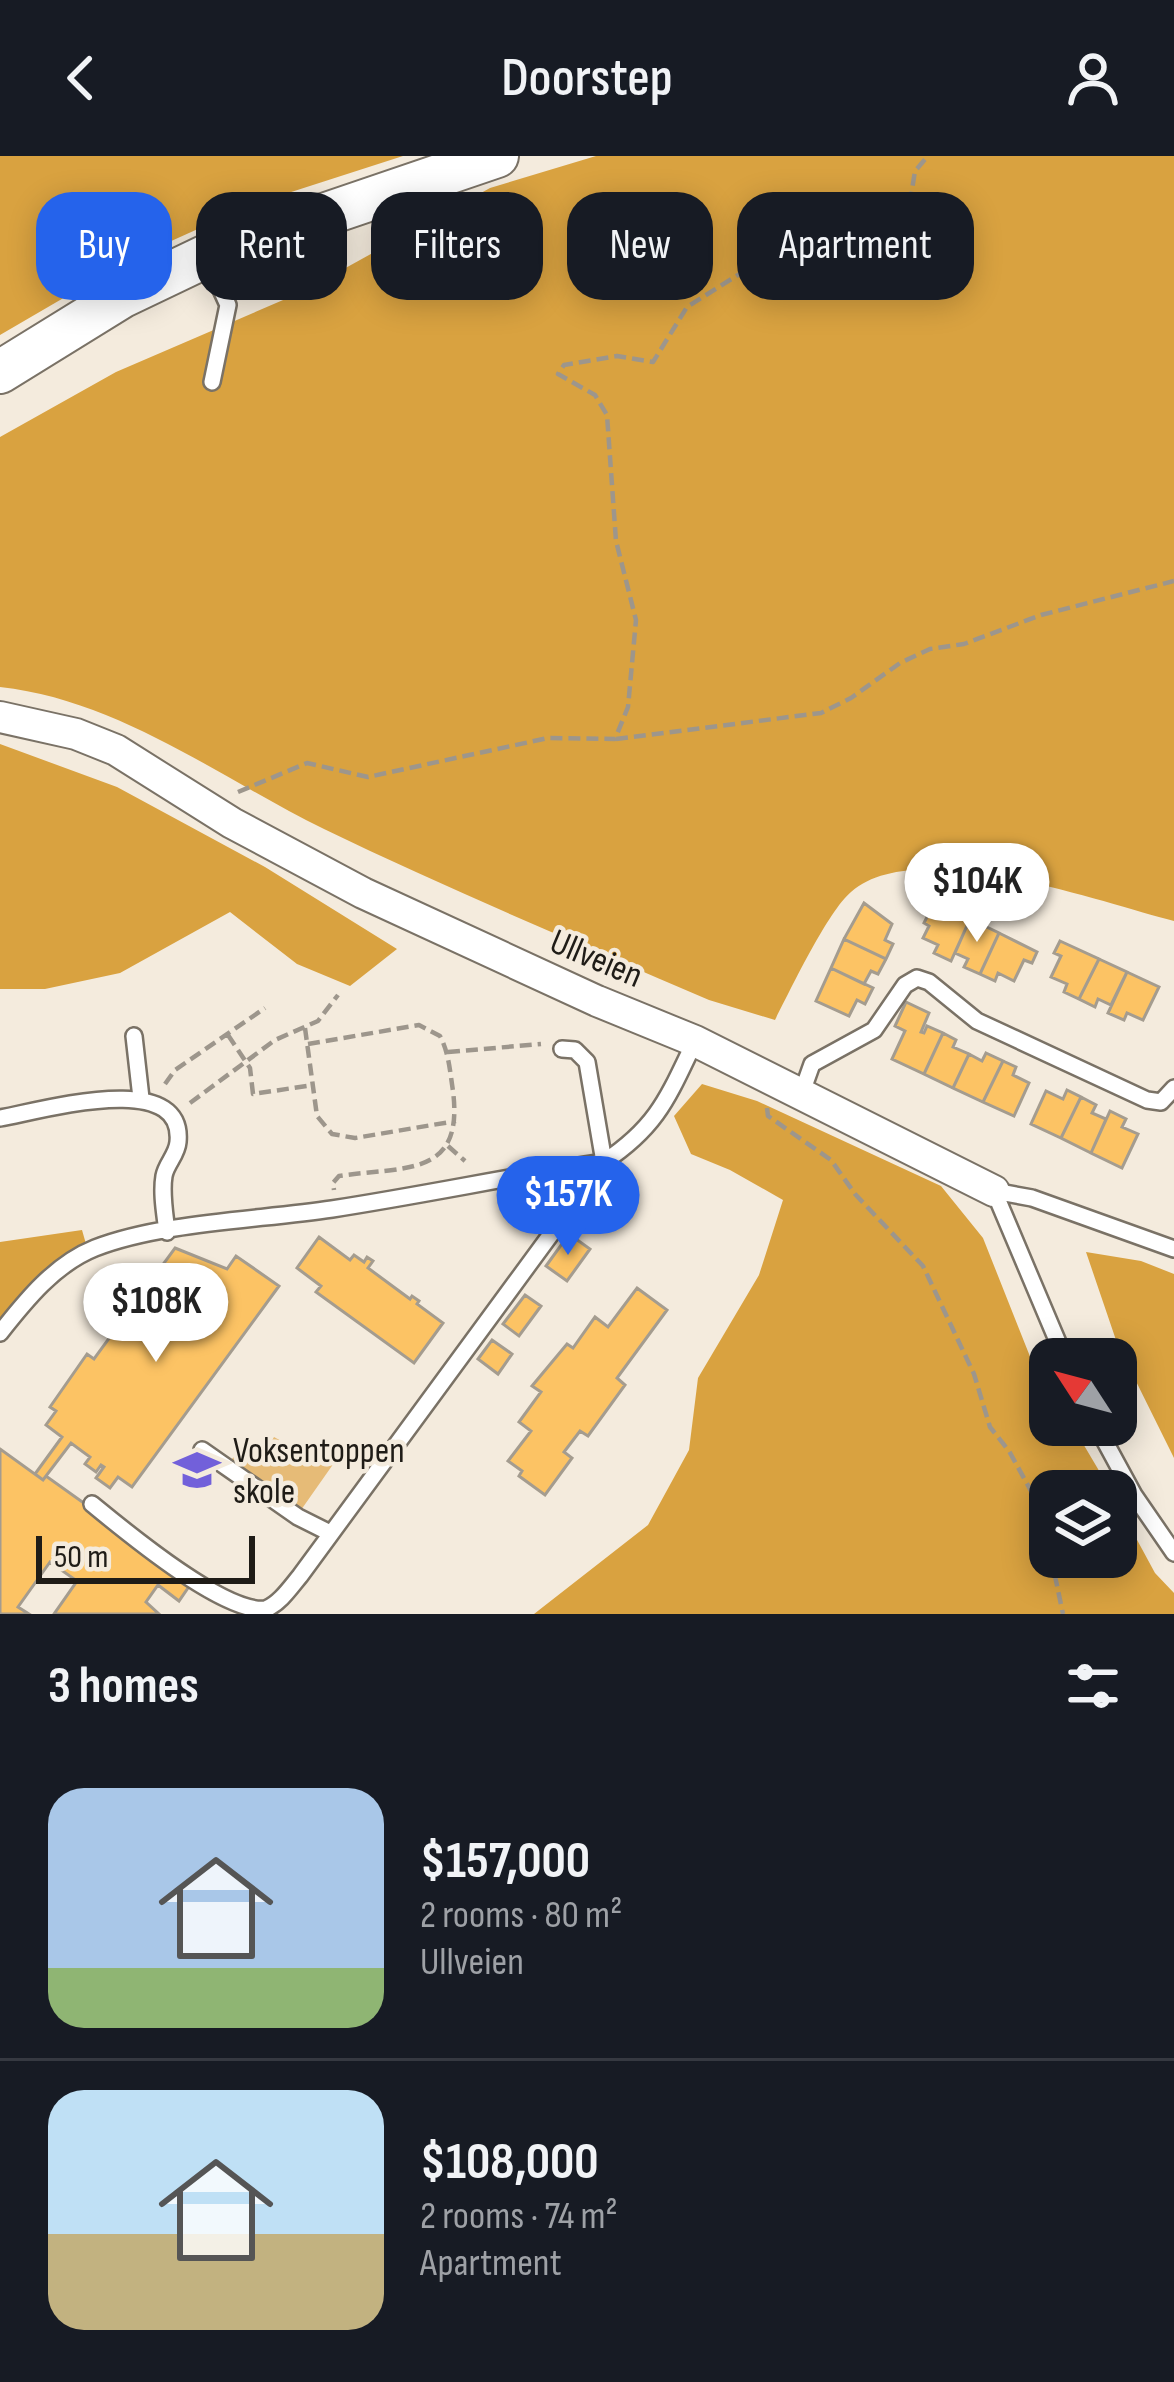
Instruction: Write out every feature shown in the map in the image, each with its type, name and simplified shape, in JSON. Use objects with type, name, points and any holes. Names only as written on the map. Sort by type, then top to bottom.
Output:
[{"type":"main road","points":[[347,204],[497,156]]},
{"type":"main road","points":[[0,372],[123,296],[196,260]]},
{"type":"street","name":"Ullveien","points":[[0,716],[97,742],[164,777],[285,853],[441,932],[695,1041],[994,1191]]},
{"type":"lane","points":[[212,382],[226,300]]},
{"type":"lane","points":[[801,1095],[812,1064],[874,1030],[905,985],[917,978],[929,982],[977,1021],[1148,1100],[1161,1102],[1174,1088]]},
{"type":"lane","points":[[134,1036],[148,1100],[170,1118],[178,1143],[163,1183],[167,1232]]},
{"type":"lane","points":[[92,1504],[231,1609],[272,1610],[604,1162],[636,1141],[662,1111],[695,1041]]},
{"type":"lane","points":[[562,1049],[575,1051],[587,1062],[604,1162]]},
{"type":"lane","points":[[0,1118],[148,1100]]},
{"type":"lane","points":[[5,1327],[38,1287],[65,1264],[95,1248],[167,1232],[604,1162]]},
{"type":"lane","points":[[994,1191],[1056,1338]]},
{"type":"lane","name":"Ullveien","points":[[994,1191],[1031,1198],[1174,1249]]},
{"type":"lane","points":[[1107,1446],[1174,1552]]},
{"type":"lane","points":[[202,1450],[330,1533]]},
{"type":"path","points":[[615,740],[628,707],[636,620],[616,541],[607,415],[595,395],[558,374],[564,365],[616,356],[653,362],[688,307],[768,256],[794,257],[810,244],[887,230],[908,215],[915,171],[928,156]]},
{"type":"path","points":[[206,806],[307,763],[368,777],[548,738],[615,740],[820,713],[930,649],[964,644],[1040,615],[1174,581]]},
{"type":"path","points":[[175,1128],[190,1103],[275,1040],[318,1021],[338,994]]},
{"type":"path","points":[[148,1100],[175,1070],[265,1008]]},
{"type":"path","points":[[308,1044],[419,1025],[440,1036],[448,1052],[457,1121],[448,1146],[426,1162],[339,1176],[333,1183],[335,1208]]},
{"type":"path","points":[[305,1028],[319,1122],[342,1137],[457,1121]]},
{"type":"path","points":[[228,1034],[246,1062],[253,1094],[313,1085]]},
{"type":"path","points":[[448,1052],[541,1044]]},
{"type":"path","points":[[766,1078],[768,1116],[831,1160],[855,1194],[923,1266],[974,1374],[990,1427],[1029,1487]]},
{"type":"path","points":[[448,1146],[465,1161]]},
{"type":"path","points":[[1055,1578],[1063,1614]]},
{"type":"shaded area","points":[[0,156],[403,156],[291,192],[196,192],[196,230],[172,241],[172,192],[36,192],[36,300],[60,300],[0,335]]},
{"type":"shaded area","points":[[596,156],[1174,156],[1174,921],[1008,878],[918,870],[880,876],[842,902],[775,1020],[709,1000],[419,874],[127,724],[44,695],[0,687],[0,437],[116,372],[283,300],[347,300],[347,267],[371,254],[371,300],[543,300],[543,192],[483,192]]},
{"type":"shaded area","points":[[0,744],[117,787],[265,867],[397,949],[350,986],[297,964],[230,912],[120,973],[45,989],[0,989]]},
{"type":"shaded area","points":[[702,1084],[757,1101],[941,1186],[983,1238],[1029,1354],[1029,1446],[1084,1446],[1099,1470],[1029,1470],[1029,1578],[1137,1578],[1137,1540],[1155,1573],[1174,1593],[1174,1614],[534,1614],[648,1525],[689,1450],[698,1378],[759,1275],[783,1200],[691,1154],[674,1116]]},
{"type":"shaded area","points":[[82,1230],[86,1244],[0,1336],[0,1242]]},
{"type":"shaded area","points":[[1086,1252],[1141,1261],[1174,1274],[1174,1458],[1137,1383],[1137,1338],[1115,1338]]},
{"type":"shaded area","points":[[274,1437],[294,1448],[302,1459],[321,1440],[341,1453],[301,1510],[231,1460],[244,1446],[263,1456]]},
{"type":"building","points":[[929,902],[970,919],[951,961],[934,953],[938,945],[923,938],[929,926],[924,913]]},
{"type":"building","points":[[864,903],[892,924],[885,940],[893,944],[886,959],[844,939]]},
{"type":"building","points":[[970,919],[999,933],[980,974],[964,967],[968,959],[955,953]]},
{"type":"building","points":[[999,933],[1037,952],[1032,963],[1024,960],[1014,981],[998,973],[995,981],[980,974]]},
{"type":"building","points":[[844,939],[886,959],[878,974],[871,971],[864,984],[831,968]]},
{"type":"building","points":[[1060,941],[1099,959],[1079,999],[1064,992],[1067,984],[1051,977],[1061,956],[1054,953]]},
{"type":"building","points":[[1099,959],[1127,972],[1111,1005],[1098,999],[1095,1007],[1079,999]]},
{"type":"building","points":[[831,968],[873,988],[865,1004],[857,1000],[849,1016],[816,1001]]},
{"type":"building","points":[[1127,972],[1159,987],[1143,1020],[1127,1013],[1124,1020],[1108,1013]]},
{"type":"building","points":[[906,1002],[929,1013],[921,1032],[927,1026],[943,1033],[924,1074],[892,1059],[905,1031],[895,1026]]},
{"type":"building","points":[[943,1033],[956,1040],[953,1047],[969,1054],[953,1088],[924,1074]]},
{"type":"building","points":[[986,1053],[1003,1061],[983,1102],[953,1088],[969,1054],[982,1061]]},
{"type":"building","points":[[1003,1061],[1016,1067],[1013,1075],[1029,1083],[1014,1116],[983,1102]]},
{"type":"building","points":[[1067,1090],[1081,1097],[1061,1138],[1031,1124],[1046,1091],[1063,1099]]},
{"type":"building","points":[[1081,1097],[1096,1105],[1092,1113],[1106,1119],[1091,1153],[1061,1138]]},
{"type":"building","points":[[1110,1111],[1126,1119],[1122,1127],[1138,1134],[1122,1168],[1091,1153]]},
{"type":"building","points":[[569,1234],[590,1249],[567,1281],[546,1266]]},
{"type":"building","points":[[319,1237],[350,1260],[354,1255],[364,1262],[367,1257],[373,1261],[368,1268],[443,1323],[414,1363],[316,1292],[321,1286],[297,1268]]},
{"type":"building","points":[[175,1248],[227,1269],[236,1256],[279,1286],[132,1487],[118,1477],[110,1488],[96,1478],[104,1467],[96,1472],[85,1464],[90,1457],[71,1443],[43,1480],[35,1474],[62,1437],[46,1425],[56,1411],[50,1407],[87,1354],[94,1359]]},
{"type":"building","points":[[637,1288],[667,1310],[617,1378],[625,1385],[588,1436],[580,1431],[564,1452],[572,1458],[545,1495],[519,1476],[522,1471],[508,1461],[531,1431],[519,1422],[541,1392],[532,1386],[567,1344],[573,1348],[595,1317],[608,1327]]},
{"type":"building","points":[[525,1295],[541,1306],[519,1336],[503,1324]]},
{"type":"building","points":[[492,1340],[512,1354],[498,1374],[478,1359]]},
{"type":"building","points":[[0,1449],[158,1556],[190,1585],[179,1601],[158,1585],[146,1602],[159,1614],[54,1614],[77,1581],[50,1562],[18,1607],[29,1614],[0,1614]]},
{"type":"place","name":"Voksentoppen skole","points":[[197,1470]]}]
